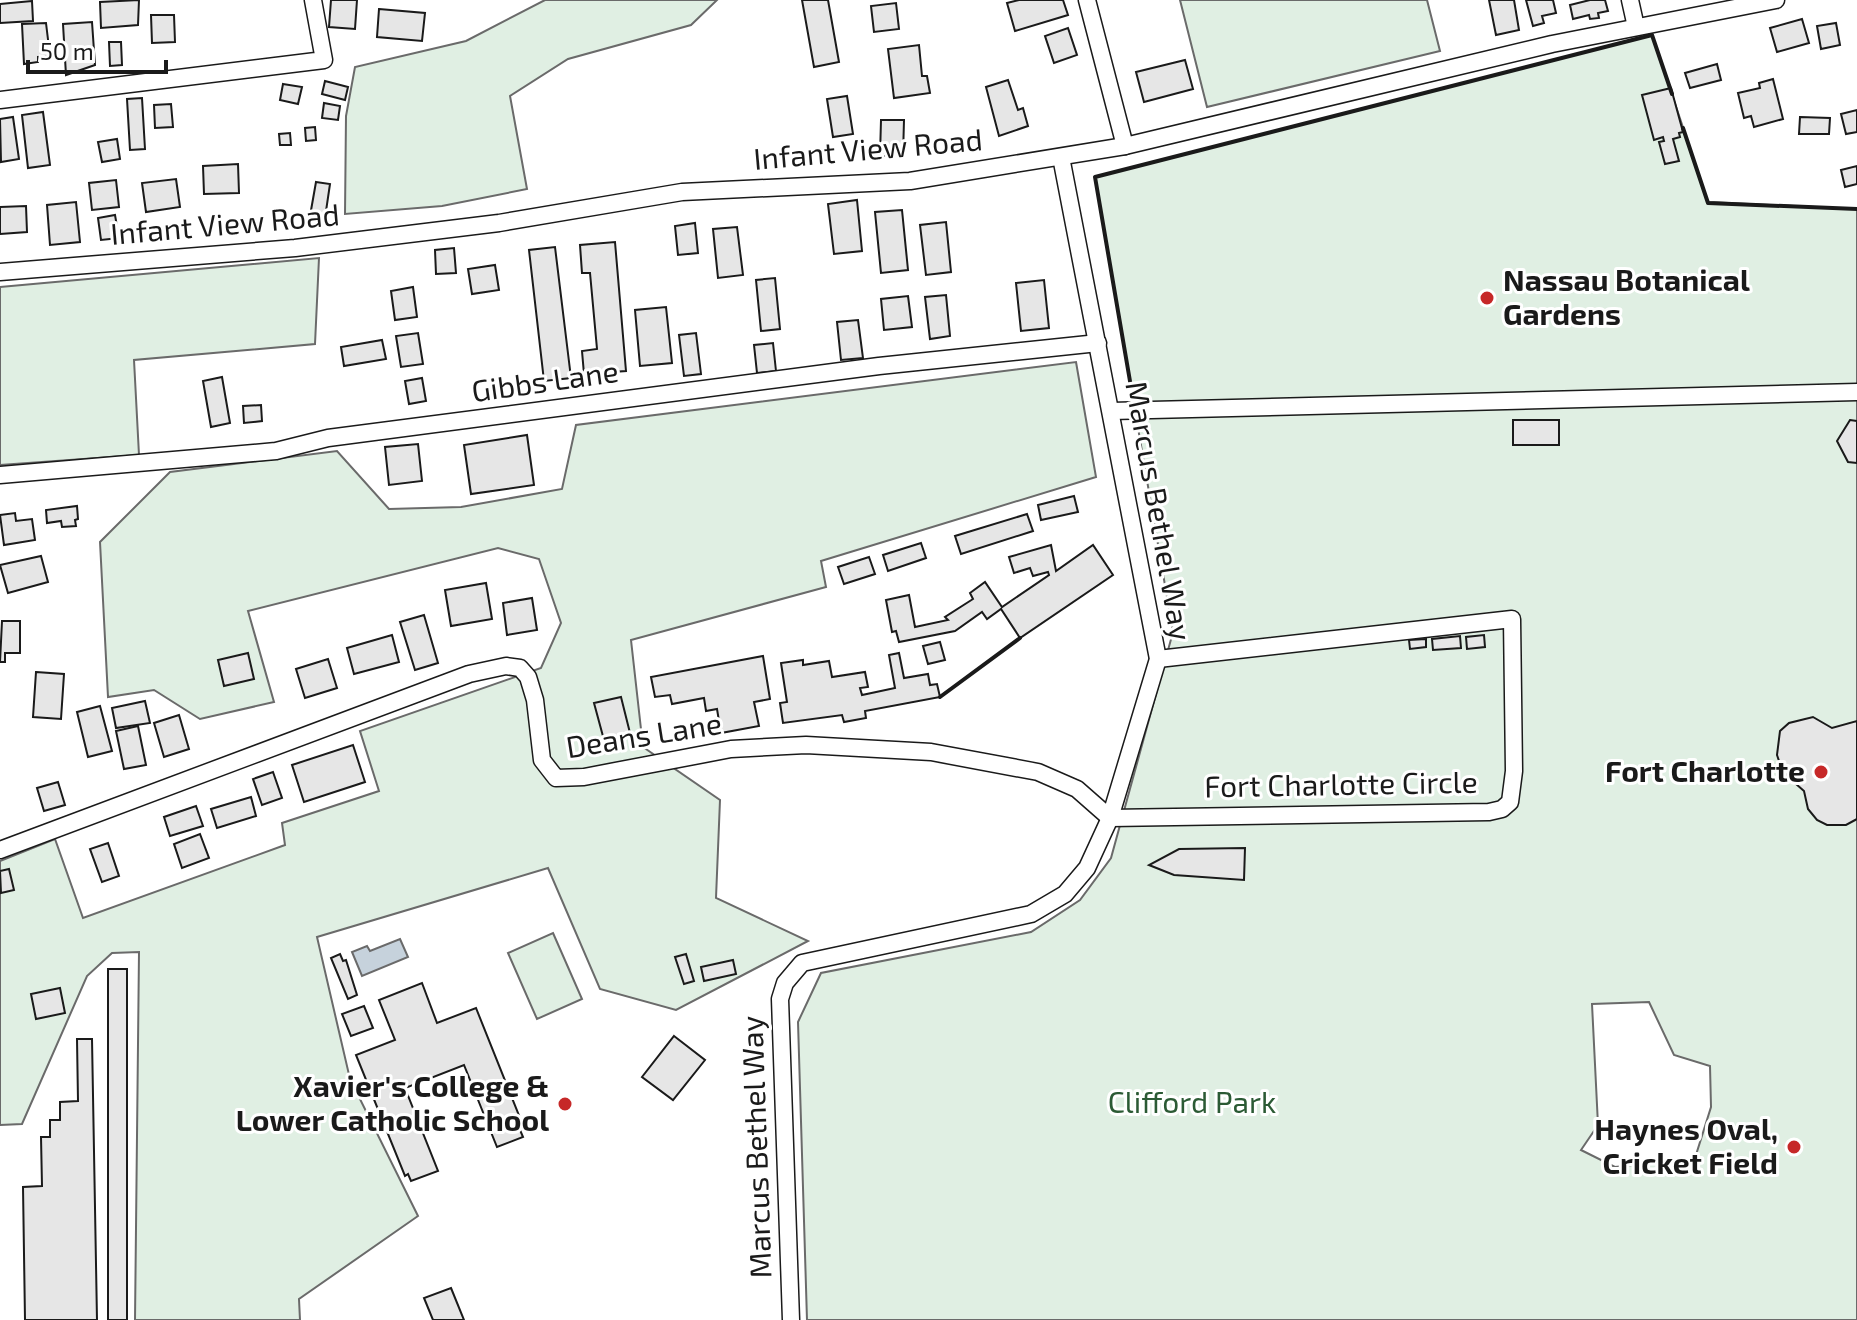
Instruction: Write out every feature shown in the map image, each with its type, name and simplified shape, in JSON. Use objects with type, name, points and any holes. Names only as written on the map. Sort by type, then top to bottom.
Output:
[{"type":"street","points":[[0,100],[324,60],[313,0]]},
{"type":"street","points":[[1087,0],[1125,146]]},
{"type":"street","points":[[1630,0],[1636,27]]},
{"type":"street","name":"Infant View Road","points":[[0,272],[295,248],[499,223],[682,192],[910,181],[1125,146],[1259,112],[1636,27],[1776,0]]},
{"type":"street","name":"Marcus Bethel Way","points":[[791,1320],[780,999],[785,983],[802,963],[1031,914],[1065,894],[1087,868],[1110,818],[1158,659],[1061,157]]},
{"type":"street","name":"Gibbs Lane","points":[[0,475],[276,451],[328,438],[879,366],[1098,343]]},
{"type":"street","points":[[1111,411],[1857,392]]},
{"type":"street","name":"Fort Charlotte Circle","points":[[1110,818],[1489,812],[1502,809],[1510,802],[1514,771],[1512,619],[1158,659]]},
{"type":"street","name":"Deans Lane","points":[[0,850],[469,674],[506,666],[520,668],[528,677],[535,700],[542,760],[556,778],[584,777],[731,749],[806,745],[931,752],[1038,772],[1077,789],[1110,818]]},
{"type":"green space","points":[[545,0],[717,0],[691,25],[568,59],[510,96],[527,189],[442,206],[345,214],[346,116],[355,67],[466,41]]},
{"type":"green space","points":[[1180,0],[1427,0],[1440,51],[1207,107]]},
{"type":"green space","name":"Clifford Park","points":[[1652,35],[1708,202],[1857,209],[1857,1320],[807,1320],[798,1022],[821,973],[1031,932],[1080,900],[1111,858],[1173,632],[1095,177]],"holes":[[[1649,1002],[1674,1055],[1710,1066],[1711,1107],[1695,1158],[1615,1167],[1581,1150],[1598,1125],[1592,1004]]]},
{"type":"green space","points":[[319,258],[315,344],[134,360],[139,455],[0,465],[0,287]]},
{"type":"green space","points":[[1076,362],[1096,477],[821,561],[826,587],[631,640],[643,747],[720,800],[716,898],[808,941],[676,1010],[600,989],[548,868],[317,937],[350,1079],[418,1216],[299,1299],[300,1320],[135,1320],[139,952],[112,953],[87,976],[22,1124],[0,1125],[0,861],[55,839],[83,918],[285,845],[282,823],[379,791],[360,731],[541,668],[561,623],[539,559],[498,548],[248,611],[274,702],[200,719],[154,690],[108,697],[100,542],[170,472],[337,451],[389,509],[461,507],[562,489],[576,425]]},
{"type":"green space","points":[[553,933],[582,999],[537,1019],[508,953]]},
{"type":"shaded area","points":[[400,939],[408,957],[362,976],[352,952],[367,946],[370,951]]},
{"type":"building","points":[[139,0],[138,25],[101,28],[100,2]]},
{"type":"building","points":[[331,0],[357,0],[355,29],[329,27]]},
{"type":"building","points":[[802,0],[828,0],[839,62],[814,67]]},
{"type":"building","points":[[1063,0],[1068,15],[1015,31],[1007,3]]},
{"type":"building","points":[[1489,0],[1514,0],[1519,30],[1496,35]]},
{"type":"building","points":[[1526,0],[1553,0],[1556,13],[1542,16],[1544,23],[1533,26]]},
{"type":"building","points":[[1605,0],[1608,11],[1598,13],[1599,18],[1590,19],[1589,15],[1573,19],[1570,5]]},
{"type":"building","points":[[32,1],[33,21],[0,23],[0,4]]},
{"type":"building","points":[[896,3],[899,29],[874,32],[871,6]]},
{"type":"building","points":[[379,9],[425,13],[422,41],[377,37]]},
{"type":"building","points":[[151,15],[174,15],[175,42],[152,43]]},
{"type":"building","points":[[1802,19],[1809,43],[1777,52],[1770,28]]},
{"type":"building","points":[[92,22],[95,65],[66,75],[63,24]]},
{"type":"building","points":[[46,23],[50,56],[38,57],[38,62],[24,64],[22,24]]},
{"type":"building","points":[[1836,23],[1840,45],[1821,49],[1817,26]]},
{"type":"building","points":[[1068,28],[1077,55],[1054,63],[1045,36]]},
{"type":"building","points":[[109,42],[121,42],[122,65],[110,66]]},
{"type":"building","points":[[919,45],[922,76],[927,76],[930,93],[894,98],[888,49]]},
{"type":"building","points":[[1185,60],[1193,89],[1144,102],[1136,72]]},
{"type":"building","points":[[1717,64],[1721,80],[1690,88],[1685,73]]},
{"type":"building","points":[[1773,79],[1783,119],[1754,127],[1751,116],[1744,118],[1738,93],[1760,88],[1759,83]]},
{"type":"building","points":[[1008,80],[1018,110],[1023,108],[1028,126],[999,136],[986,87]]},
{"type":"building","points":[[325,81],[348,87],[345,100],[322,94]]},
{"type":"building","points":[[283,84],[302,87],[298,104],[280,100]]},
{"type":"building","points":[[1671,88],[1683,132],[1673,139],[1679,161],[1665,164],[1659,142],[1664,141],[1663,137],[1654,140],[1642,95]]},
{"type":"building","points":[[847,96],[853,134],[833,137],[827,99]]},
{"type":"building","points":[[142,98],[145,149],[130,150],[127,99]]},
{"type":"building","points":[[324,103],[340,106],[338,120],[322,118]]},
{"type":"building","points":[[171,104],[173,127],[155,128],[154,105]]},
{"type":"building","points":[[1857,110],[1857,132],[1846,134],[1841,114]]},
{"type":"building","points":[[43,112],[50,165],[28,168],[22,115]]},
{"type":"building","points":[[13,117],[19,159],[1,162],[0,119]]},
{"type":"building","points":[[1800,117],[1830,118],[1829,134],[1799,134]]},
{"type":"building","points":[[881,120],[904,120],[903,156],[880,156]]},
{"type":"building","points":[[315,127],[316,140],[306,141],[305,128]]},
{"type":"building","points":[[290,133],[291,145],[280,145],[279,134]]},
{"type":"building","points":[[117,139],[120,159],[102,162],[98,142]]},
{"type":"building","points":[[238,164],[239,193],[204,194],[203,166]]},
{"type":"building","points":[[1857,166],[1857,184],[1845,187],[1841,170]]},
{"type":"building","points":[[176,179],[180,207],[146,212],[142,183]]},
{"type":"building","points":[[116,180],[119,207],[92,210],[89,183]]},
{"type":"building","points":[[316,182],[330,184],[325,218],[310,216]]},
{"type":"building","points":[[857,200],[862,251],[834,254],[828,204]]},
{"type":"building","points":[[76,202],[80,242],[50,245],[47,205]]},
{"type":"building","points":[[26,206],[27,232],[0,234],[0,207]]},
{"type":"building","points":[[902,210],[908,270],[881,273],[875,212]]},
{"type":"building","points":[[115,215],[119,238],[101,240],[98,218]]},
{"type":"building","points":[[946,222],[951,272],[926,275],[920,225]]},
{"type":"building","points":[[695,223],[698,253],[678,255],[675,226]]},
{"type":"building","points":[[737,227],[743,275],[718,278],[713,229]]},
{"type":"building","points":[[615,242],[626,371],[584,374],[582,351],[597,349],[590,273],[582,273],[580,245]]},
{"type":"building","points":[[555,247],[571,378],[544,381],[529,250]]},
{"type":"building","points":[[454,248],[456,273],[436,274],[435,250]]},
{"type":"building","points":[[495,265],[499,290],[472,294],[468,269]]},
{"type":"building","points":[[775,278],[780,329],[761,331],[756,280]]},
{"type":"building","points":[[1044,280],[1049,328],[1021,331],[1016,283]]},
{"type":"building","points":[[413,287],[417,317],[395,320],[391,291]]},
{"type":"building","points":[[946,295],[950,336],[930,339],[925,297]]},
{"type":"building","points":[[908,296],[912,327],[884,330],[881,299]]},
{"type":"building","points":[[666,307],[672,363],[640,366],[635,310]]},
{"type":"building","points":[[858,320],[863,358],[841,360],[837,322]]},
{"type":"building","points":[[418,333],[423,364],[401,367],[396,336]]},
{"type":"building","points":[[696,333],[701,374],[684,376],[679,335]]},
{"type":"building","points":[[382,340],[386,359],[344,366],[341,347]]},
{"type":"building","points":[[773,343],[776,371],[757,373],[754,345]]},
{"type":"building","points":[[222,377],[230,423],[211,427],[203,381]]},
{"type":"building","points":[[422,378],[426,401],[409,404],[405,381]]},
{"type":"building","points":[[261,405],[262,421],[244,423],[243,406]]},
{"type":"building","points":[[1513,420],[1559,420],[1559,445],[1513,445]]},
{"type":"building","points":[[1850,420],[1857,421],[1857,463],[1848,462],[1837,441]]},
{"type":"building","points":[[527,435],[534,485],[471,494],[464,445]]},
{"type":"building","points":[[418,444],[422,481],[389,485],[385,447]]},
{"type":"building","points":[[1074,496],[1078,512],[1041,520],[1038,505]]},
{"type":"building","points":[[77,506],[76,526],[62,527],[61,521],[47,523],[46,510]]},
{"type":"building","points":[[15,513],[16,521],[32,519],[35,540],[4,545],[0,515]]},
{"type":"building","points":[[1027,514],[1033,531],[961,554],[955,536]]},
{"type":"building","points":[[921,543],[926,558],[888,571],[883,555]]},
{"type":"building","points":[[1051,545],[1056,571],[1093,545],[1113,575],[1020,638],[1001,609],[987,619],[982,612],[955,631],[899,642],[896,631],[892,632],[886,600],[909,595],[915,627],[948,620],[945,617],[973,599],[970,593],[985,582],[1002,607],[1049,575],[1048,572],[1033,576],[1030,568],[1014,573],[1009,557]]},
{"type":"building","points":[[41,556],[48,582],[8,593],[0,565]]},
{"type":"building","points":[[869,557],[875,574],[844,584],[838,567]]},
{"type":"building","points":[[486,583],[492,619],[451,626],[445,590]]},
{"type":"building","points":[[532,598],[537,630],[507,635],[503,603]]},
{"type":"building","points":[[424,615],[438,663],[415,670],[400,622]]},
{"type":"building","points":[[2,621],[20,621],[20,653],[5,653],[5,662],[0,662]]},
{"type":"building","points":[[392,635],[399,662],[354,674],[347,648]]},
{"type":"building","points":[[1484,635],[1485,647],[1467,649],[1466,637]]},
{"type":"building","points":[[1460,636],[1461,648],[1433,650],[1432,639]]},
{"type":"building","points":[[1426,639],[1426,647],[1410,649],[1409,640]]},
{"type":"building","points":[[940,642],[945,660],[928,664],[923,646]]},
{"type":"building","points":[[248,653],[254,679],[224,686],[218,660]]},
{"type":"building","points":[[899,653],[904,678],[928,674],[930,685],[937,684],[940,697],[865,711],[866,718],[844,722],[842,715],[783,723],[780,703],[787,702],[781,663],[803,660],[803,665],[829,661],[832,677],[865,672],[868,687],[860,688],[862,695],[895,688],[889,655]]},
{"type":"building","points":[[763,656],[770,699],[754,702],[759,726],[721,733],[717,709],[706,711],[704,698],[672,704],[670,695],[655,697],[651,677]]},
{"type":"building","points":[[328,659],[337,688],[305,698],[296,669]]},
{"type":"building","points":[[36,672],[64,674],[61,719],[33,717]]},
{"type":"building","points":[[621,697],[630,733],[604,740],[594,703]]},
{"type":"building","points":[[145,701],[150,723],[116,728],[112,708]]},
{"type":"building","points":[[100,706],[112,751],[88,757],[77,712]]},
{"type":"building","points":[[179,715],[189,749],[164,757],[154,723]]},
{"type":"building","name":"Fort Charlotte","points":[[1813,717],[1832,728],[1857,721],[1857,819],[1846,825],[1827,825],[1817,820],[1808,809],[1804,791],[1787,776],[1777,755],[1780,731],[1789,723]]},
{"type":"building","points":[[138,726],[146,765],[124,769],[116,731]]},
{"type":"building","points":[[353,745],[365,782],[304,802],[292,765]]},
{"type":"building","points":[[273,772],[282,798],[262,805],[253,779]]},
{"type":"building","points":[[58,782],[65,805],[44,811],[37,788]]},
{"type":"building","points":[[251,797],[256,816],[217,828],[211,809]]},
{"type":"building","points":[[196,806],[203,826],[170,836],[164,817]]},
{"type":"building","points":[[200,834],[209,858],[182,868],[174,844]]},
{"type":"building","points":[[108,843],[119,876],[102,882],[90,849]]},
{"type":"building","points":[[1245,848],[1244,880],[1174,875],[1149,865],[1179,849]]},
{"type":"building","points":[[9,869],[14,890],[1,893],[0,871]]},
{"type":"building","points":[[340,954],[343,961],[346,960],[357,995],[348,999],[331,958]]},
{"type":"building","points":[[686,954],[694,981],[684,984],[675,957]]},
{"type":"building","points":[[733,960],[736,974],[704,981],[701,967]]},
{"type":"building","points":[[108,969],[127,969],[127,1320],[108,1320]]},
{"type":"building","points":[[422,983],[437,1023],[476,1008],[524,1128],[520,1130],[523,1137],[497,1147],[464,1065],[405,1088],[438,1171],[411,1181],[408,1174],[405,1176],[356,1055],[395,1040],[379,1000]]},
{"type":"building","points":[[60,988],[65,1013],[36,1019],[31,994]]},
{"type":"building","points":[[364,1006],[373,1028],[351,1036],[342,1014]]},
{"type":"building","points":[[674,1036],[705,1060],[673,1100],[642,1077]]},
{"type":"building","points":[[77,1039],[92,1039],[97,1320],[25,1320],[23,1187],[42,1186],[41,1137],[50,1137],[50,1120],[60,1120],[60,1102],[78,1101]]},
{"type":"building","points":[[451,1288],[464,1320],[433,1320],[424,1298]]},
{"type":"wall","points":[[1131,387],[1095,177],[1652,35],[1672,94]]},
{"type":"wall","points":[[1683,128],[1708,203],[1857,209]]},
{"type":"wall","points":[[940,697],[1020,638]]},
{"type":"place","name":"Nassau Botanical Gardens","points":[[1487,298]]},
{"type":"place","name":"Fort Charlotte","points":[[1821,772]]},
{"type":"place","name":"Xavier's College & Lower Catholic School","points":[[565,1104]]},
{"type":"place","name":"Haynes Oval, Cricket Field","points":[[1794,1147]]}]
